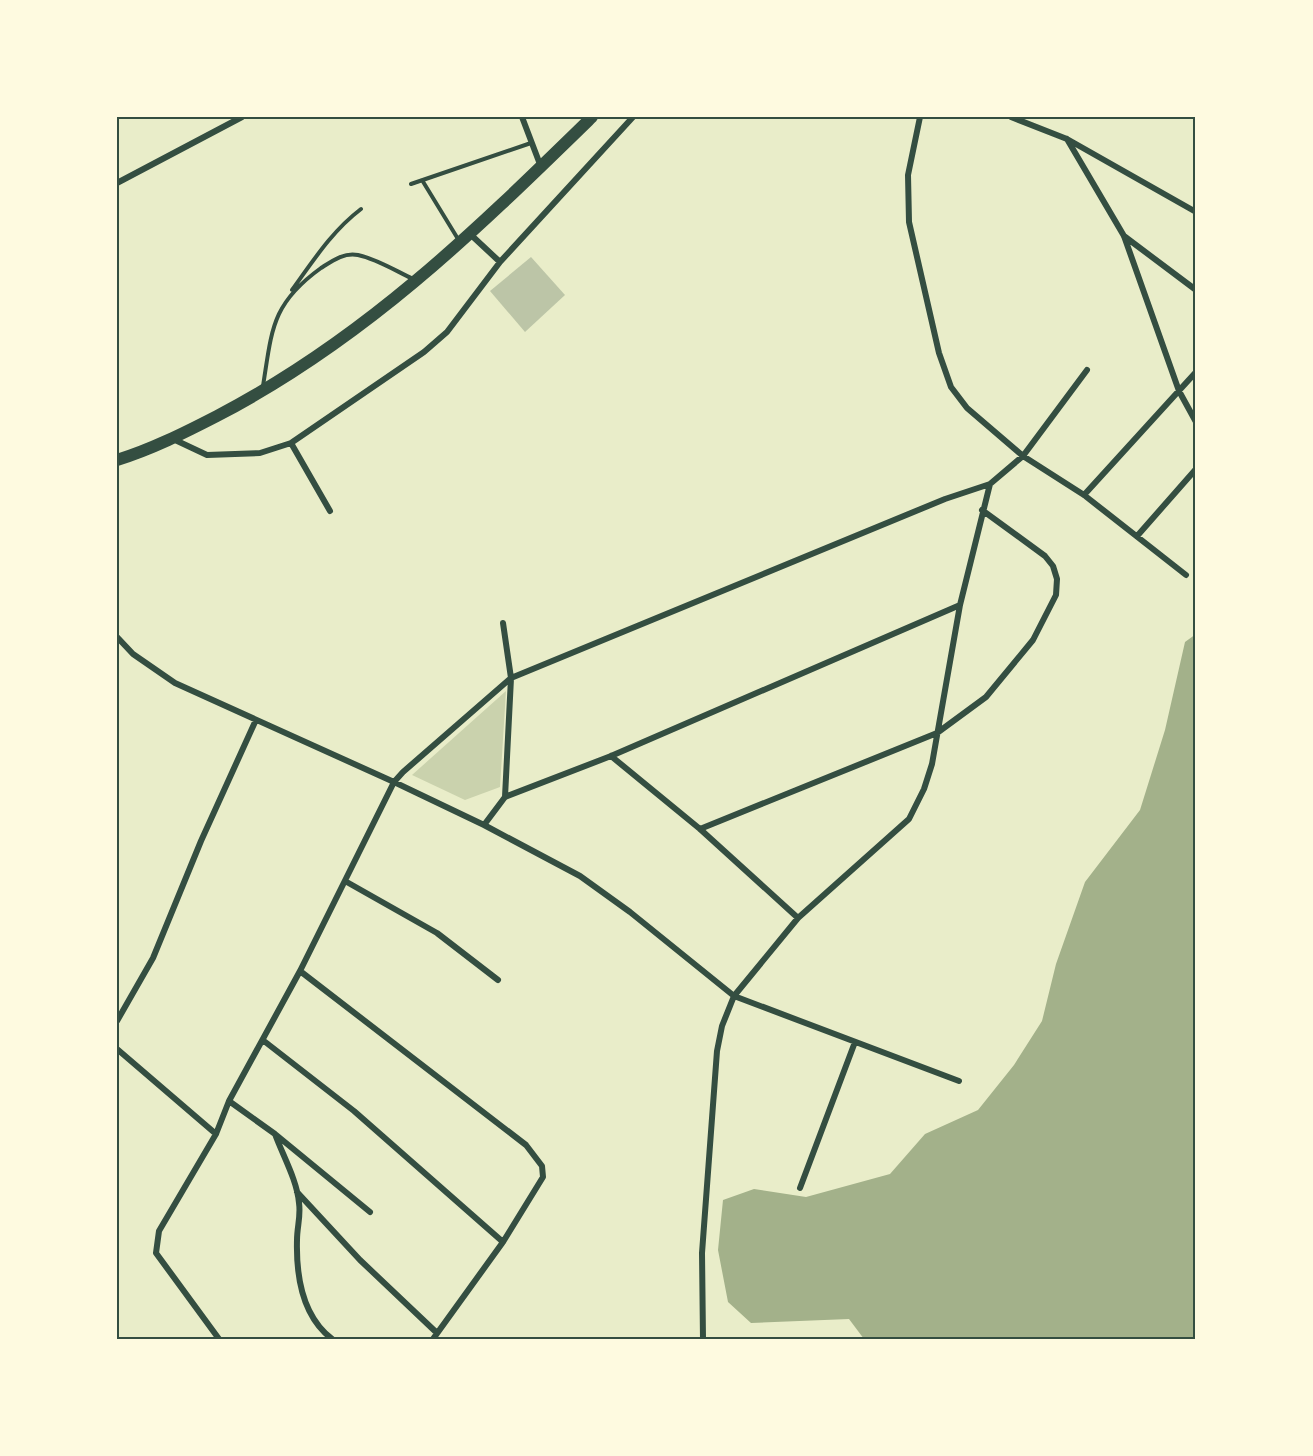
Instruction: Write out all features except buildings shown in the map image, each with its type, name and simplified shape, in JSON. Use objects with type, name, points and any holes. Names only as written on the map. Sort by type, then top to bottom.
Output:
[{"type":"highway","points":[[117,460],[173,439],[262,393],[365,324],[418,281],[470,234],[592,117]]},
{"type":"street","points":[[117,183],[242,117]]},
{"type":"street","points":[[522,117],[541,167]]},
{"type":"street","points":[[173,439],[207,455],[260,453],[291,443],[432,345],[447,332],[500,262],[633,117]]},
{"type":"street","points":[[920,117],[908,175],[909,222],[939,353],[951,387],[967,408],[1023,456],[1084,495],[1138,535],[1186,575]]},
{"type":"street","points":[[1011,117],[1067,139],[1196,212]]},
{"type":"street","points":[[1067,139],[1124,236],[1179,391],[1196,422]]},
{"type":"street","points":[[470,234],[500,262]]},
{"type":"street","points":[[1124,236],[1196,290]]},
{"type":"street","points":[[219,1339],[156,1253],[159,1232],[216,1134],[230,1101],[300,971],[394,782],[453,726],[511,678],[945,499],[990,484],[1023,456],[1087,370]]},
{"type":"street","points":[[1084,495],[1196,372]]},
{"type":"street","points":[[291,443],[330,511]]},
{"type":"street","points":[[1138,535],[1196,469]]},
{"type":"street","points":[[704,1339],[702,1253],[717,1051],[722,1026],[734,996],[798,918],[909,819],[924,789],[932,764],[960,605],[990,484]]},
{"type":"street","points":[[700,829],[937,733],[986,697],[1033,640],[1056,595],[1057,579],[1053,566],[1044,556],[982,510]]},
{"type":"street","points":[[484,825],[505,797],[611,756],[960,605]]},
{"type":"street","points":[[503,623],[511,678],[505,797]]},
{"type":"street","points":[[117,637],[134,654],[175,683],[255,722],[394,782],[484,825],[580,876],[630,912],[734,996],[959,1081]]},
{"type":"street","points":[[117,1021],[153,958],[255,722]]},
{"type":"street","points":[[611,756],[700,829],[798,918]]},
{"type":"street","points":[[345,881],[437,933],[498,980]]},
{"type":"street","points":[[297,1192],[435,1336],[503,1242],[543,1177],[538,1158],[526,1145],[300,971]]},
{"type":"street","points":[[264,1041],[354,1111],[503,1242]]},
{"type":"street","points":[[800,1188],[855,1042]]},
{"type":"street","points":[[117,1049],[216,1134]]},
{"type":"street","points":[[230,1101],[275,1134],[370,1212]]},
{"type":"street","points":[[275,1134],[297,1192],[300,1212],[298,1273],[308,1313],[318,1328],[332,1339]]},
{"type":"lane","points":[[411,184],[532,142]]},
{"type":"lane","points":[[422,180],[460,242]]},
{"type":"lane","points":[[262,393],[274,321],[286,299],[324,245],[346,220],[361,209]]},
{"type":"lane","points":[[286,299],[310,276],[336,257],[357,254],[418,281]]},
{"type":"shaded area","points":[[1196,634],[1196,1339],[864,1339],[849,1319],[751,1323],[728,1302],[718,1250],[723,1200],[754,1189],[806,1197],[890,1174],[925,1134],[978,1110],[1014,1065],[1042,1021],[1056,964],[1085,882],[1140,810],[1165,730],[1185,642]]},
{"type":"shaded area","points":[[506,691],[500,787],[465,800],[412,775]]}]
